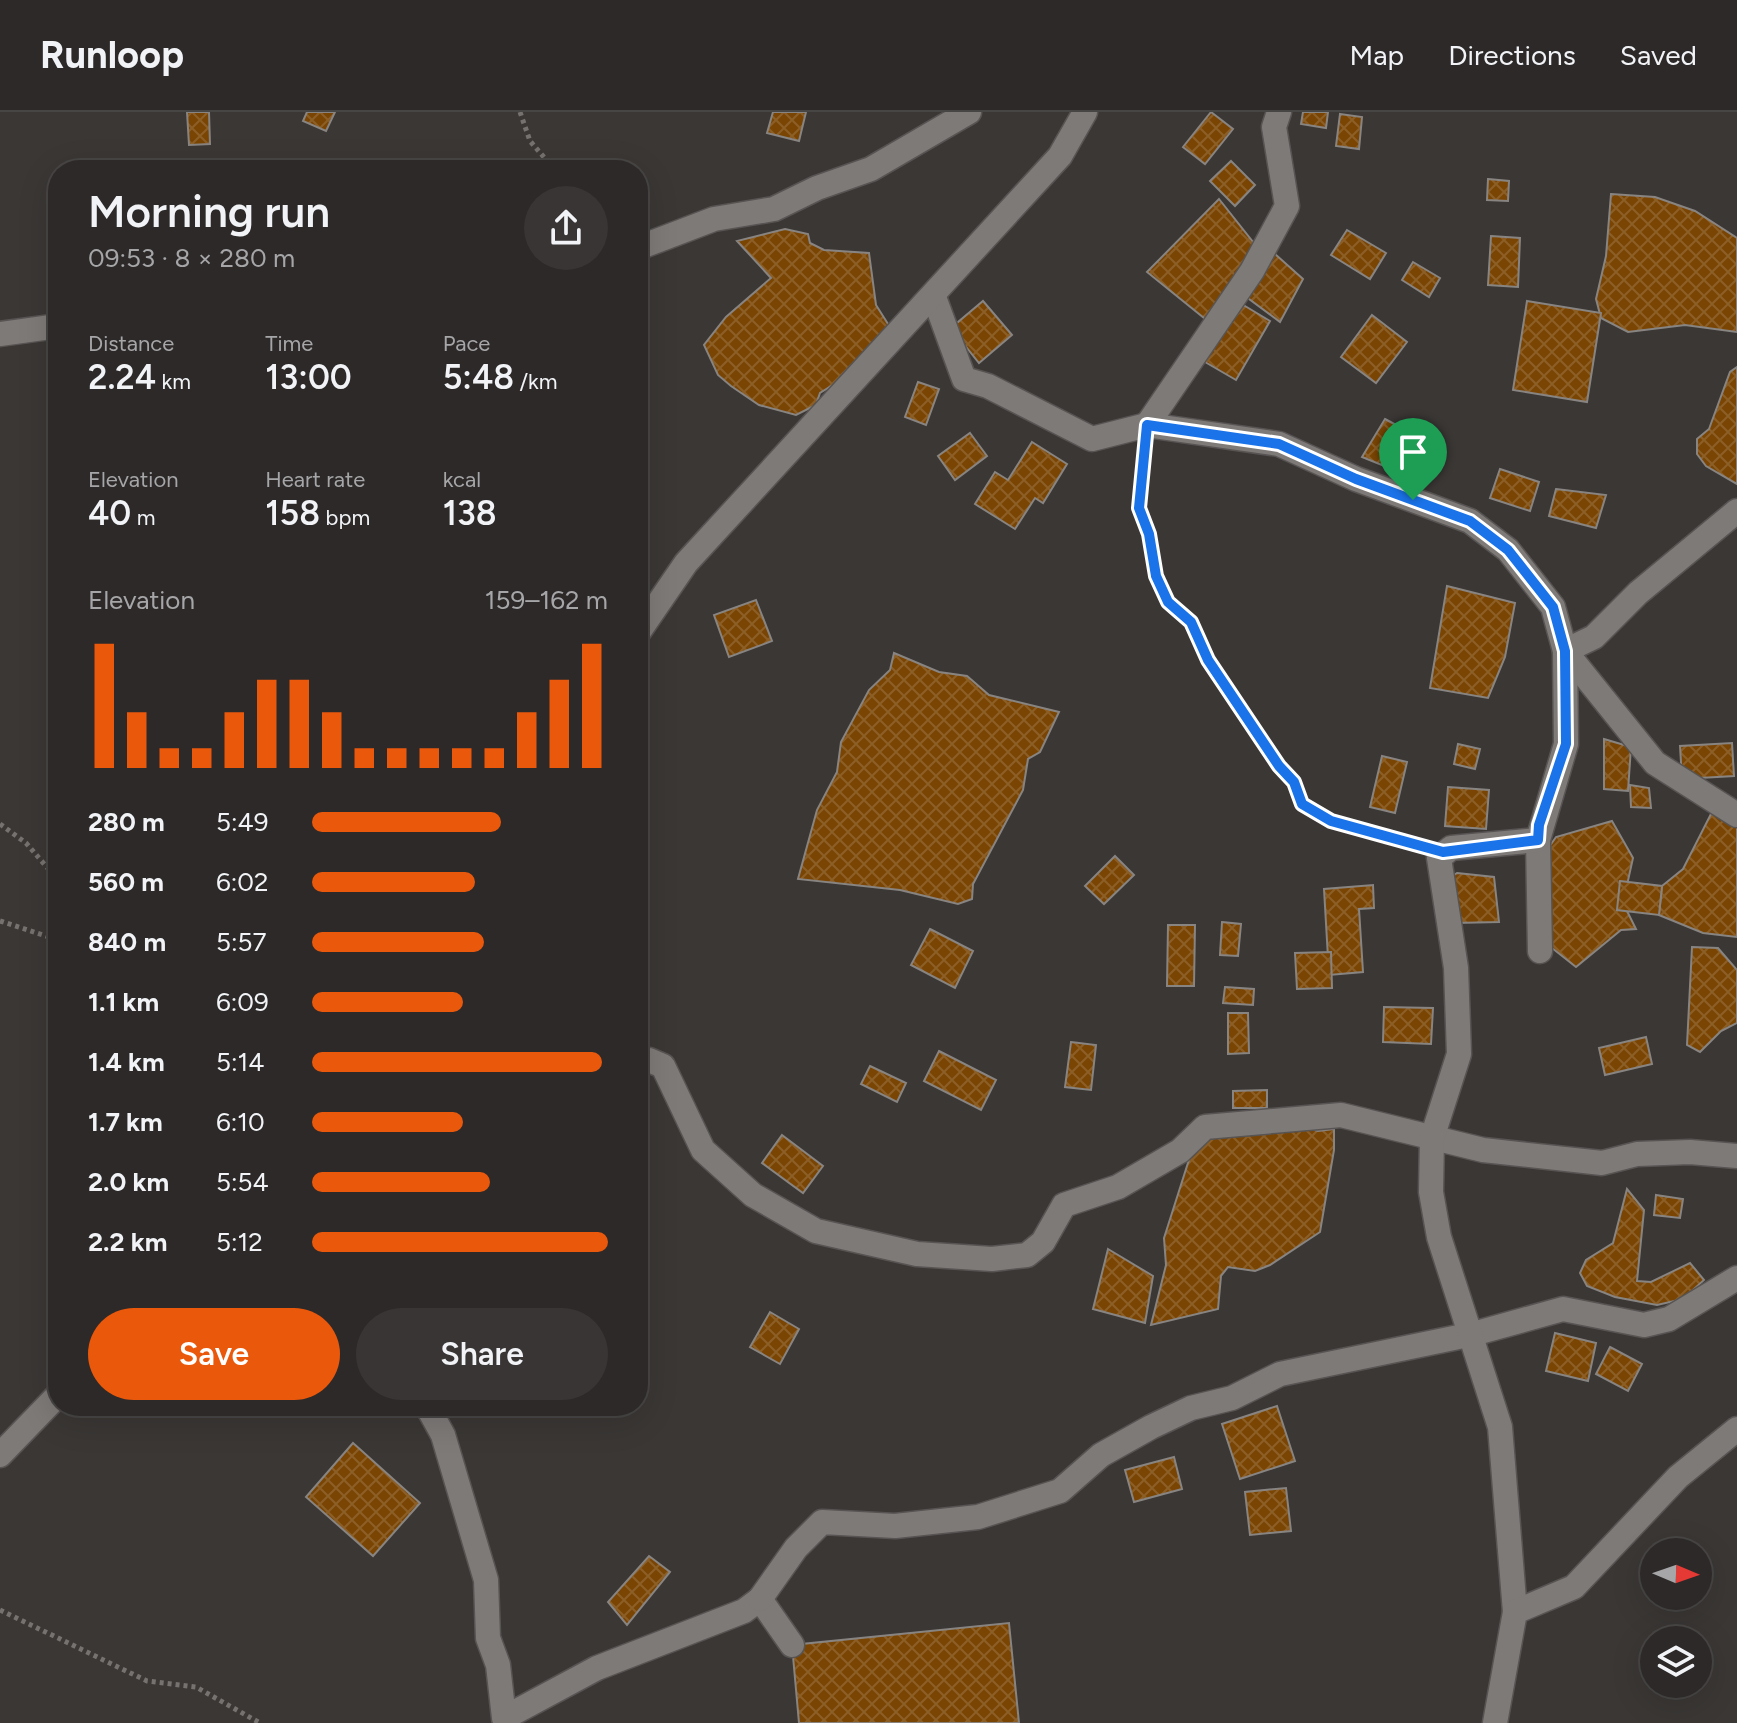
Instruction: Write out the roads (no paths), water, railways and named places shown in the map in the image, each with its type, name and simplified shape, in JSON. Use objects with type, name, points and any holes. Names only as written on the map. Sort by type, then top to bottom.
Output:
[{"type":"street","points":[[648,244],[714,219],[774,209],[817,188],[871,169],[969,112]]},
{"type":"street","points":[[648,618],[686,563],[934,297],[1060,156],[1085,112]]},
{"type":"street","points":[[1147,425],[1252,271],[1287,206],[1274,127],[1279,112]]},
{"type":"street","points":[[934,297],[964,379],[988,386],[1092,439],[1147,425],[1279,444],[1356,479],[1470,521],[1508,550],[1553,607],[1565,651],[1566,744],[1539,825],[1540,951]]},
{"type":"street","points":[[0,334],[48,327]]},
{"type":"street","points":[[1565,651],[1594,637],[1638,593],[1737,511]]},
{"type":"street","points":[[1565,651],[1655,763],[1737,815]]},
{"type":"street","points":[[1495,1723],[1515,1612],[1500,1427],[1473,1334],[1439,1237],[1431,1192],[1432,1138],[1459,1054],[1456,968],[1439,858],[1443,852],[1538,840]]},
{"type":"street","points":[[648,1060],[663,1066],[703,1150],[753,1195],[816,1231],[917,1254],[992,1259],[1027,1255],[1043,1242],[1064,1205],[1118,1187],[1180,1151],[1205,1127],[1341,1115],[1483,1150],[1602,1163],[1637,1154],[1690,1152],[1737,1156]]},
{"type":"street","points":[[433,1416],[443,1435],[486,1580],[488,1638],[498,1665],[504,1718],[597,1668],[744,1611],[760,1599],[796,1548],[822,1522],[895,1526],[978,1517],[1060,1491],[1101,1455],[1151,1427],[1191,1408],[1232,1398],[1280,1374],[1473,1334],[1563,1309],[1644,1325],[1669,1319],[1737,1278]]},
{"type":"street","points":[[0,1455],[48,1405]]},
{"type":"street","points":[[1515,1612],[1574,1587],[1678,1477],[1737,1429]]},
{"type":"street","points":[[760,1599],[792,1645]]}]
